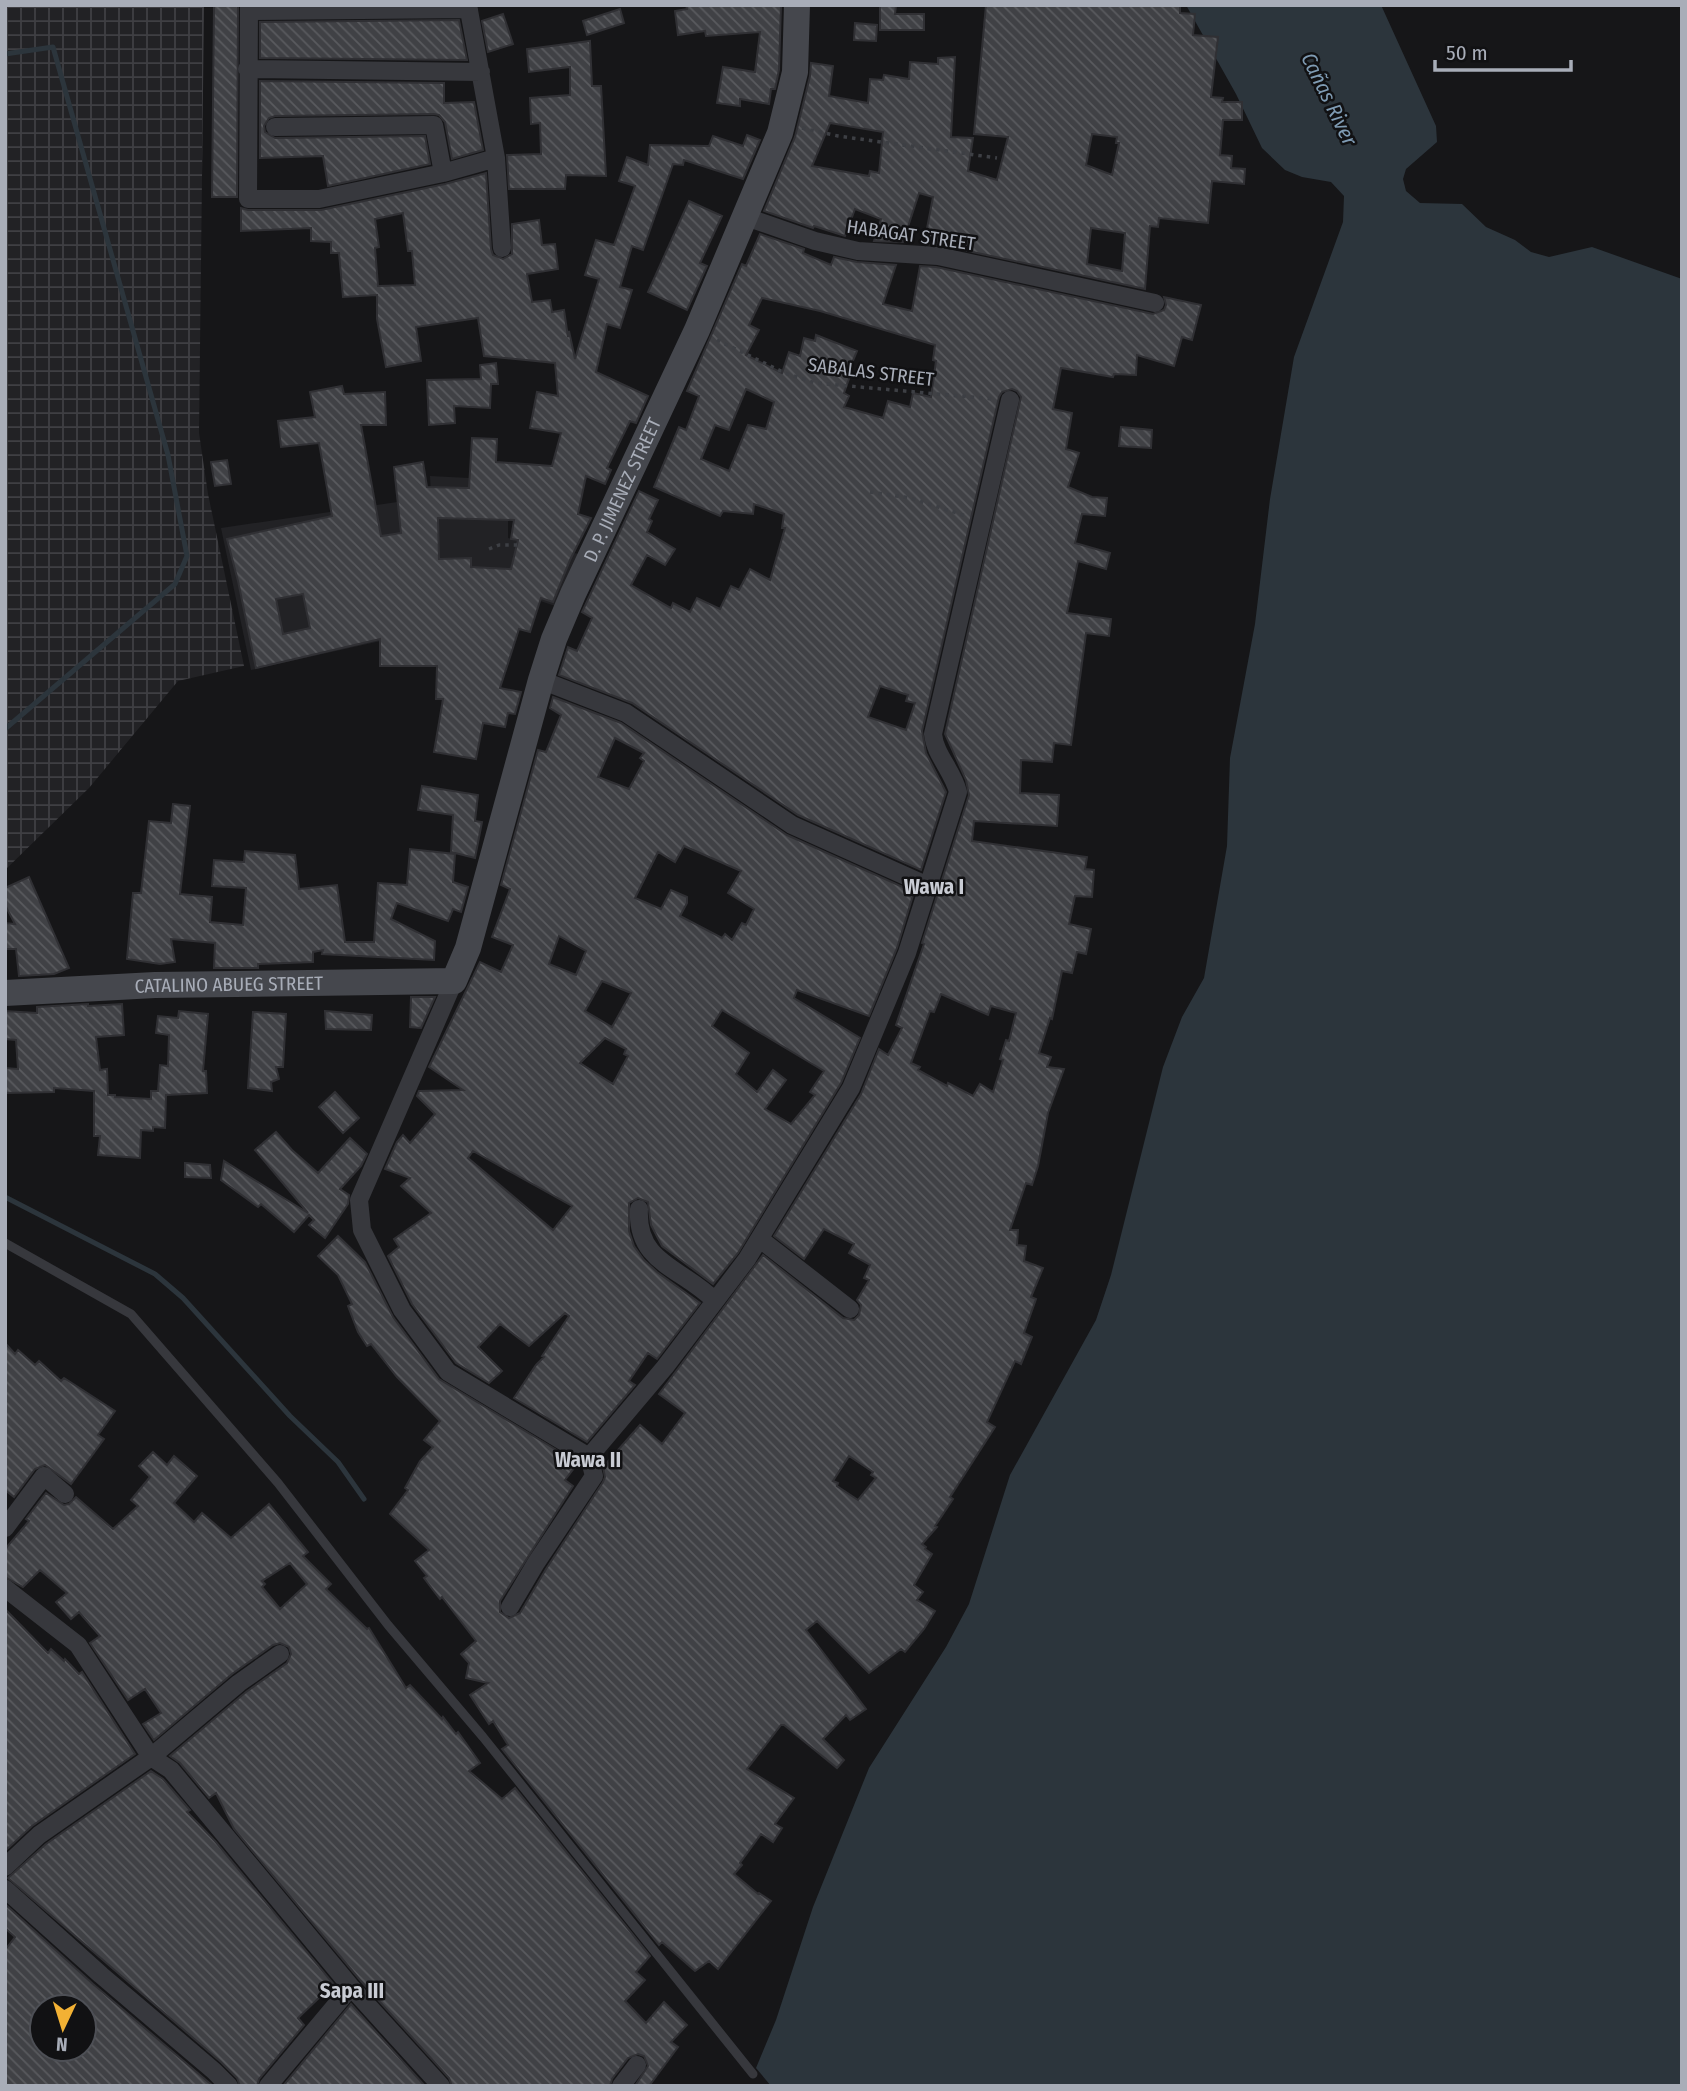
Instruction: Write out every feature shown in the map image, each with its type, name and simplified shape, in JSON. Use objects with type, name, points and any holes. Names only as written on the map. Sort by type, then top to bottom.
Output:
[{"type":"street","name":"D. P. JIMENEZ STREET","points":[[454,981],[468,948],[554,639],[697,330],[783,124],[795,72],[797,5]]},
{"type":"street","points":[[496,158],[443,173],[319,199],[247,199],[248,8],[469,7],[496,158],[502,248]]},
{"type":"street","points":[[247,69],[481,72]]},
{"type":"street","points":[[275,127],[434,125],[443,173]]},
{"type":"street","name":"HABAGAT STREET","points":[[746,217],[815,242],[858,251],[938,256],[1155,303]]},
{"type":"street","points":[[589,1457],[666,1367],[760,1239],[851,1088],[907,953],[958,792],[955,781],[934,743],[933,734],[1010,400]]},
{"type":"street","points":[[541,680],[626,713],[792,825],[928,886]]},
{"type":"street","points":[[454,981],[359,1200],[362,1230],[402,1310],[448,1373],[589,1457],[594,1476],[510,1607]]},
{"type":"street","name":"CATALINO ABUEG STREET","points":[[5,993],[155,985],[454,981]]},
{"type":"street","points":[[639,1209],[640,1234],[653,1256],[702,1288],[715,1301]]},
{"type":"street","points":[[760,1239],[850,1309]]},
{"type":"street","points":[[5,1528],[44,1476],[65,1494]]},
{"type":"street","points":[[5,1588],[78,1646],[151,1757],[171,1770],[351,1987],[441,2086]]},
{"type":"street","points":[[5,1867],[39,1835],[151,1757],[239,1683],[280,1654]]},
{"type":"street","points":[[5,1889],[229,2086]]},
{"type":"street","points":[[268,2086],[351,1987]]},
{"type":"street","points":[[621,2086],[637,2065]]},
{"type":"lane","points":[[5,1243],[131,1314],[278,1483],[388,1625],[483,1737],[753,2074]]},
{"type":"path","points":[[783,124],[838,136],[997,158]]},
{"type":"path","name":"SABALAS STREET","points":[[697,330],[785,373],[815,383],[1010,400]]},
{"type":"path","points":[[870,492],[910,498],[982,520]]},
{"type":"path","points":[[489,549],[499,545],[517,545]]},
{"type":"shaded area","points":[[5,5],[204,5],[199,433],[208,494],[244,666],[178,681],[89,788],[5,870]]},
{"type":"shaded area","points":[[430,476],[508,480],[508,538],[583,555],[561,608],[508,590],[430,630],[251,670],[221,528],[431,497]]},
{"type":"water","name":"Cañas River","points":[[1186,5],[1381,5],[1436,126],[1437,142],[1406,169],[1403,179],[1406,191],[1420,203],[1462,204],[1486,227],[1515,240],[1531,252],[1549,257],[1592,247],[1682,279],[1682,2086],[771,2086],[756,2068],[776,2020],[813,1907],[869,1768],[946,1647],[969,1604],[1010,1475],[1096,1320],[1111,1275],[1163,1067],[1182,1017],[1204,978],[1227,846],[1230,758],[1255,624],[1270,499],[1294,357],[1343,222],[1344,196],[1331,182],[1302,177],[1285,170],[1262,148],[1236,94]]},
{"type":"building","points":[[214,5],[238,5],[237,197],[212,197]]},
{"type":"building","points":[[686,5],[781,5],[779,70],[775,89],[771,89],[769,104],[740,99],[740,106],[717,103],[723,67],[755,72],[760,32],[706,36],[705,31],[678,35],[675,11],[687,9]]},
{"type":"building","points":[[880,5],[896,5],[895,14],[924,14],[924,30],[880,30]]},
{"type":"building","points":[[986,5],[1180,5],[1180,13],[1195,14],[1193,35],[1218,37],[1211,97],[1223,98],[1222,102],[1242,102],[1242,120],[1223,120],[1220,155],[1232,156],[1231,168],[1245,169],[1244,184],[1212,181],[1208,223],[1159,218],[1158,227],[1150,226],[1145,289],[940,245],[924,244],[933,197],[919,193],[903,242],[874,241],[881,219],[855,209],[845,236],[764,211],[795,137],[811,63],[833,66],[829,96],[868,103],[870,79],[883,80],[884,75],[909,79],[910,62],[938,64],[938,58],[955,57],[951,137],[973,138],[968,171],[997,180],[1008,137],[974,134]],"holes":[[[830,123],[883,132],[879,173],[870,171],[869,176],[812,166]],[[1092,134],[1117,137],[1116,143],[1119,143],[1112,175],[1086,165]],[[1091,228],[1125,233],[1122,271],[1087,264]]]},
{"type":"building","points":[[620,9],[624,23],[587,35],[583,21]]},
{"type":"building","points":[[503,14],[513,44],[488,52],[482,21]]},
{"type":"building","points":[[459,20],[467,60],[260,58],[260,22]]},
{"type":"building","points":[[855,23],[877,25],[876,41],[854,40]]},
{"type":"building","points":[[590,41],[592,86],[601,86],[606,176],[566,175],[565,189],[509,189],[507,155],[541,154],[540,123],[531,124],[530,98],[570,95],[570,67],[529,72],[527,49]]},
{"type":"building","points":[[260,81],[444,83],[444,103],[474,102],[483,150],[452,159],[445,122],[439,115],[434,114],[269,118],[264,126],[265,132],[275,138],[425,136],[430,164],[328,186],[323,156],[260,158]]},
{"type":"building","points":[[747,135],[760,140],[743,179],[684,160],[683,165],[673,164],[643,250],[632,246],[620,287],[632,290],[620,328],[607,324],[596,372],[648,396],[636,423],[630,421],[607,468],[611,470],[605,484],[586,476],[578,514],[591,518],[553,602],[541,598],[530,632],[519,629],[500,688],[521,692],[515,714],[508,713],[505,727],[483,723],[476,759],[434,752],[443,699],[436,699],[437,666],[380,666],[380,639],[256,668],[227,539],[332,516],[319,443],[281,447],[278,421],[315,417],[310,392],[342,386],[344,394],[385,392],[386,425],[361,425],[381,536],[401,533],[394,467],[423,462],[427,487],[469,488],[472,438],[497,439],[496,462],[552,466],[561,433],[530,428],[537,392],[558,396],[555,363],[484,356],[478,318],[416,327],[421,361],[386,367],[377,319],[377,295],[343,297],[339,253],[331,253],[331,242],[311,241],[311,228],[241,231],[241,208],[321,210],[486,173],[493,255],[503,259],[512,254],[512,224],[539,220],[542,245],[555,244],[558,269],[527,274],[532,302],[550,300],[552,312],[564,310],[575,359],[599,279],[585,275],[596,240],[614,245],[635,186],[619,181],[627,157],[648,165],[650,145],[709,146],[713,136],[743,146]],"holes":[[[403,213],[408,251],[412,251],[415,285],[378,286],[375,248],[379,247],[375,219]],[[438,518],[514,520],[511,539],[518,540],[511,569],[471,567],[471,558],[439,559]],[[303,594],[310,628],[283,634],[276,599]]]},
{"type":"building","points":[[689,201],[722,216],[700,263],[707,266],[687,310],[648,292]]},
{"type":"building","points":[[760,234],[804,249],[803,253],[831,265],[834,257],[896,265],[883,304],[912,311],[920,266],[936,267],[1153,314],[1164,310],[1164,297],[1201,305],[1192,340],[1182,337],[1174,366],[1137,355],[1136,375],[1114,374],[1113,377],[1061,368],[1053,409],[1072,413],[1066,449],[1079,453],[1068,487],[1092,497],[1107,498],[1105,516],[1082,514],[1075,543],[1110,553],[1106,569],[1078,561],[1067,613],[1111,619],[1109,636],[1086,633],[1071,745],[1054,743],[1052,762],[1021,760],[1020,793],[1059,795],[1057,826],[974,821],[972,841],[1087,857],[1085,869],[1094,870],[1092,897],[1075,896],[1069,924],[1091,929],[1086,954],[1077,952],[1072,973],[1062,971],[1052,1019],[1050,1018],[1039,1053],[1051,1057],[1047,1067],[1064,1069],[1048,1113],[1032,1185],[1026,1183],[1010,1230],[1018,1230],[1017,1245],[1026,1246],[1024,1261],[1043,1268],[1031,1297],[1036,1299],[1024,1333],[1032,1337],[1021,1364],[1015,1361],[987,1422],[995,1427],[950,1497],[953,1499],[935,1526],[937,1527],[922,1544],[932,1554],[914,1585],[923,1592],[917,1600],[935,1611],[924,1629],[905,1652],[901,1649],[869,1673],[817,1621],[806,1630],[866,1709],[850,1720],[846,1715],[823,1739],[844,1760],[837,1768],[781,1725],[747,1769],[794,1798],[775,1824],[782,1828],[773,1842],[761,1834],[734,1874],[771,1901],[718,1969],[709,1961],[695,1971],[662,1942],[659,1945],[502,1749],[508,1745],[493,1721],[489,1724],[470,1695],[488,1683],[466,1678],[469,1663],[461,1654],[476,1641],[442,1597],[440,1599],[433,1590],[424,1578],[427,1576],[415,1561],[429,1550],[390,1514],[408,1490],[405,1488],[420,1461],[433,1447],[424,1440],[440,1421],[397,1377],[371,1344],[367,1346],[358,1332],[348,1306],[352,1304],[338,1275],[318,1256],[338,1236],[365,1262],[393,1317],[439,1379],[578,1463],[565,1480],[573,1486],[500,1601],[500,1612],[509,1618],[520,1613],[603,1482],[603,1467],[640,1425],[662,1444],[685,1413],[659,1394],[763,1255],[843,1318],[854,1320],[859,1315],[861,1305],[857,1300],[869,1280],[864,1278],[870,1265],[849,1253],[854,1244],[824,1229],[804,1259],[774,1236],[861,1094],[879,1049],[888,1055],[902,1028],[896,1025],[924,944],[922,943],[969,795],[966,780],[945,734],[1021,397],[1012,389],[1002,392],[999,397],[922,731],[926,753],[946,792],[921,870],[798,815],[632,703],[559,675],[568,647],[577,651],[592,618],[582,612],[639,491],[658,500],[649,519],[652,521],[647,532],[675,549],[665,565],[647,555],[631,585],[671,608],[673,603],[690,612],[697,598],[720,609],[731,586],[739,590],[750,569],[770,580],[785,528],[782,528],[784,514],[754,504],[753,514],[723,511],[720,516],[654,487],[679,427],[686,430],[699,396],[687,391],[742,264],[746,266]],"holes":[[[762,298],[820,311],[935,345],[933,360],[936,361],[931,397],[913,393],[910,407],[888,401],[883,418],[844,407],[849,396],[844,393],[850,376],[847,375],[857,351],[816,335],[815,341],[804,338],[800,356],[789,352],[782,373],[746,355],[759,330],[749,325]],[[746,389],[774,402],[766,429],[748,425],[729,471],[701,459],[715,425],[729,430]],[[880,686],[908,695],[906,701],[915,703],[906,730],[868,717]],[[941,994],[988,1015],[991,1006],[1016,1013],[1009,1041],[1006,1040],[1000,1059],[1003,1060],[993,1092],[980,1084],[973,1096],[948,1083],[947,1086],[918,1070],[920,1067],[911,1063],[930,1011],[934,1012]],[[849,1456],[873,1472],[871,1475],[876,1478],[858,1500],[837,1486],[838,1483],[833,1481]]]},
{"type":"building","points":[[496,363],[498,384],[491,384],[490,408],[454,406],[455,423],[429,425],[427,380],[481,379],[480,365]]},
{"type":"building","points":[[1121,427],[1152,430],[1151,448],[1119,446]]},
{"type":"building","points":[[227,460],[231,484],[215,486],[211,462]]},
{"type":"building","points":[[553,697],[621,723],[787,835],[914,892],[897,948],[869,1016],[797,990],[794,998],[860,1038],[841,1083],[738,1253],[713,1284],[662,1246],[651,1225],[648,1202],[638,1198],[629,1203],[629,1231],[634,1246],[657,1272],[700,1303],[657,1359],[648,1353],[629,1381],[635,1385],[587,1442],[514,1398],[569,1316],[565,1313],[529,1346],[500,1324],[478,1347],[502,1371],[489,1383],[456,1363],[412,1304],[388,1256],[399,1247],[394,1239],[431,1213],[401,1186],[410,1178],[385,1169],[403,1135],[410,1143],[435,1114],[417,1096],[419,1091],[463,1090],[429,1067],[480,962],[501,972],[513,945],[492,937],[510,889],[501,885],[538,750],[546,752],[561,715],[550,708]],"holes":[[[615,738],[644,753],[640,758],[644,761],[629,789],[598,777]],[[684,846],[741,871],[728,893],[754,909],[746,925],[742,923],[732,940],[725,934],[722,938],[680,916],[687,897],[671,890],[661,909],[635,898],[658,852],[675,862]],[[559,936],[586,951],[576,975],[549,964]],[[602,981],[631,993],[612,1027],[585,1011]],[[722,1010],[824,1071],[810,1092],[815,1095],[791,1124],[765,1109],[786,1080],[773,1070],[757,1092],[736,1074],[749,1053],[712,1026]],[[605,1038],[626,1049],[624,1054],[628,1056],[613,1084],[580,1063]],[[473,1151],[572,1206],[553,1230],[468,1158]]]},
{"type":"building","points":[[422,786],[478,795],[475,821],[482,822],[475,858],[451,852],[453,815],[418,810]]},
{"type":"building","points":[[173,804],[190,806],[180,894],[212,897],[210,922],[243,925],[246,888],[212,886],[214,860],[244,862],[245,851],[295,855],[299,889],[337,885],[345,942],[374,942],[378,883],[407,885],[410,849],[455,854],[453,882],[468,887],[461,912],[453,909],[448,921],[397,903],[391,919],[435,941],[434,960],[322,954],[323,950],[313,952],[313,962],[258,964],[258,968],[214,968],[215,943],[171,939],[175,962],[160,964],[127,959],[133,893],[141,893],[149,821],[171,823]]},
{"type":"building","points":[[29,877],[69,968],[54,974],[19,976],[16,949],[5,949],[5,923],[15,924],[5,905],[5,888]]},
{"type":"building","points":[[411,997],[435,997],[421,1028],[410,1027]]},
{"type":"building","points":[[122,1004],[124,1035],[96,1037],[100,1070],[107,1069],[108,1095],[115,1097],[151,1099],[151,1091],[158,1091],[160,1065],[168,1066],[169,1035],[156,1033],[158,1016],[178,1018],[179,1011],[208,1014],[203,1071],[206,1071],[207,1093],[166,1095],[165,1128],[141,1130],[140,1158],[98,1155],[100,1136],[94,1136],[94,1091],[54,1088],[54,1092],[5,1093],[5,1068],[18,1069],[16,1040],[5,1039],[5,1011],[37,1013],[37,1007]]},
{"type":"building","points":[[325,1011],[372,1015],[371,1030],[326,1029]]},
{"type":"building","points":[[253,1012],[286,1014],[283,1067],[276,1067],[279,1079],[271,1082],[272,1091],[248,1088]]},
{"type":"building","points":[[335,1092],[359,1118],[343,1133],[319,1107]]},
{"type":"building","points":[[276,1132],[318,1173],[350,1138],[367,1154],[361,1166],[340,1189],[349,1195],[348,1204],[325,1238],[309,1225],[314,1220],[309,1215],[294,1232],[261,1204],[258,1207],[221,1180],[224,1161],[308,1213],[255,1150]]},
{"type":"building","points":[[185,1163],[210,1165],[211,1178],[185,1177]]},
{"type":"building","points":[[5,1343],[15,1354],[18,1350],[35,1365],[39,1361],[61,1381],[64,1378],[115,1411],[98,1435],[104,1439],[71,1484],[45,1465],[35,1469],[14,1497],[5,1490]]},
{"type":"building","points":[[153,1452],[167,1465],[174,1456],[197,1476],[174,1503],[194,1522],[202,1513],[231,1538],[269,1504],[308,1552],[303,1556],[331,1584],[326,1589],[369,1628],[406,1688],[410,1685],[442,1719],[443,1717],[456,1734],[458,1732],[480,1763],[469,1771],[502,1799],[515,1788],[650,1956],[636,1972],[645,1980],[625,2001],[646,2023],[664,2002],[687,2025],[671,2042],[678,2047],[649,2086],[635,2086],[648,2066],[644,2056],[638,2054],[628,2058],[612,2079],[610,2086],[452,2086],[449,2078],[360,1980],[234,1829],[216,1793],[209,1798],[180,1763],[170,1756],[246,1692],[287,1663],[291,1654],[289,1647],[280,1643],[273,1645],[232,1674],[154,1740],[143,1724],[161,1713],[145,1689],[128,1700],[90,1643],[100,1636],[79,1612],[71,1619],[56,1602],[67,1593],[40,1570],[23,1587],[5,1577],[5,1549],[29,1521],[26,1519],[46,1493],[64,1505],[76,1497],[113,1529],[138,1506],[131,1500],[150,1477],[139,1466]],"holes":[[[290,1563],[307,1584],[280,1609],[262,1587],[265,1584],[262,1581]]]},
{"type":"building","points":[[5,1609],[48,1653],[51,1649],[79,1674],[82,1672],[135,1754],[32,1826],[5,1851]]},
{"type":"building","points":[[151,1771],[163,1779],[190,1810],[187,1812],[215,1841],[336,1987],[327,1998],[323,1994],[298,2018],[304,2025],[259,2079],[257,2086],[240,2086],[237,2078],[221,2062],[8,1878],[46,1844]]},
{"type":"building","points":[[5,1904],[93,1984],[213,2086],[5,2086],[5,1950],[15,1937],[5,1928]]},
{"type":"building","points":[[351,2004],[425,2086],[283,2086]]},
{"type":"waterway","points":[[5,54],[53,47],[168,455],[187,556],[175,584],[5,729]]},
{"type":"waterway","points":[[5,1197],[155,1274],[183,1298],[290,1416],[338,1462],[364,1499]]},
{"type":"district","name":"Wawa I","points":[[934,887]]},
{"type":"district","name":"Wawa II","points":[[588,1460]]},
{"type":"district","name":"Sapa III","points":[[352,1991]]}]
